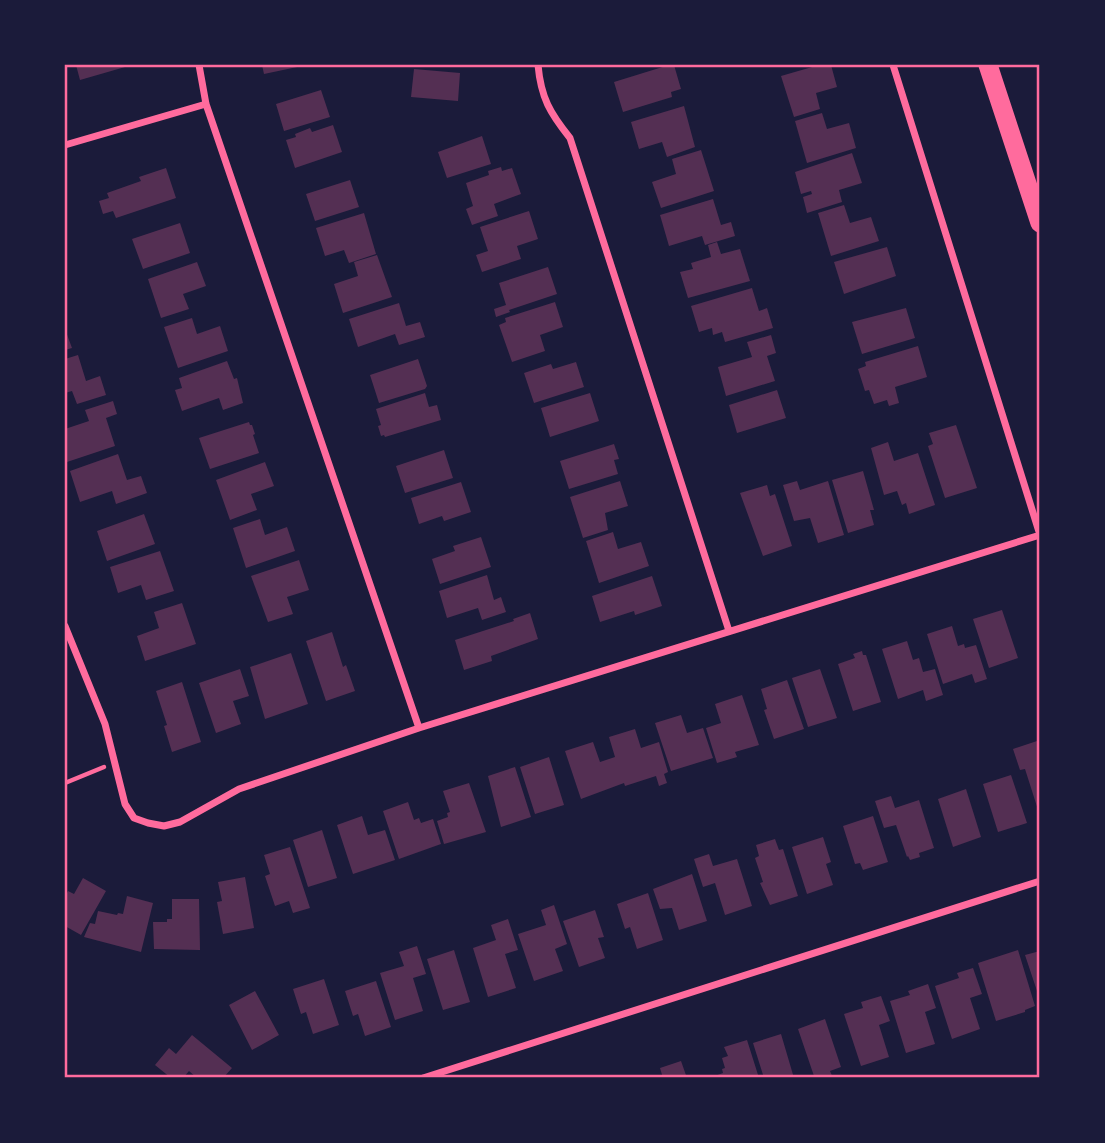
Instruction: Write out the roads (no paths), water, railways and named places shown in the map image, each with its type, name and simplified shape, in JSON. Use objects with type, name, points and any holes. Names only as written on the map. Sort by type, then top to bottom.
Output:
[{"type":"highway","points":[[988,65],[1040,223]]},
{"type":"street","points":[[199,65],[206,104],[419,728]]},
{"type":"street","points":[[538,65],[540,86],[550,113],[570,138],[729,631]]},
{"type":"street","points":[[65,626],[101,714],[125,804],[134,818],[164,826],[180,822],[239,789],[419,728],[1040,535],[893,65]]},
{"type":"street","points":[[65,145],[206,104]]},
{"type":"street","points":[[423,1078],[1040,881]]}]
